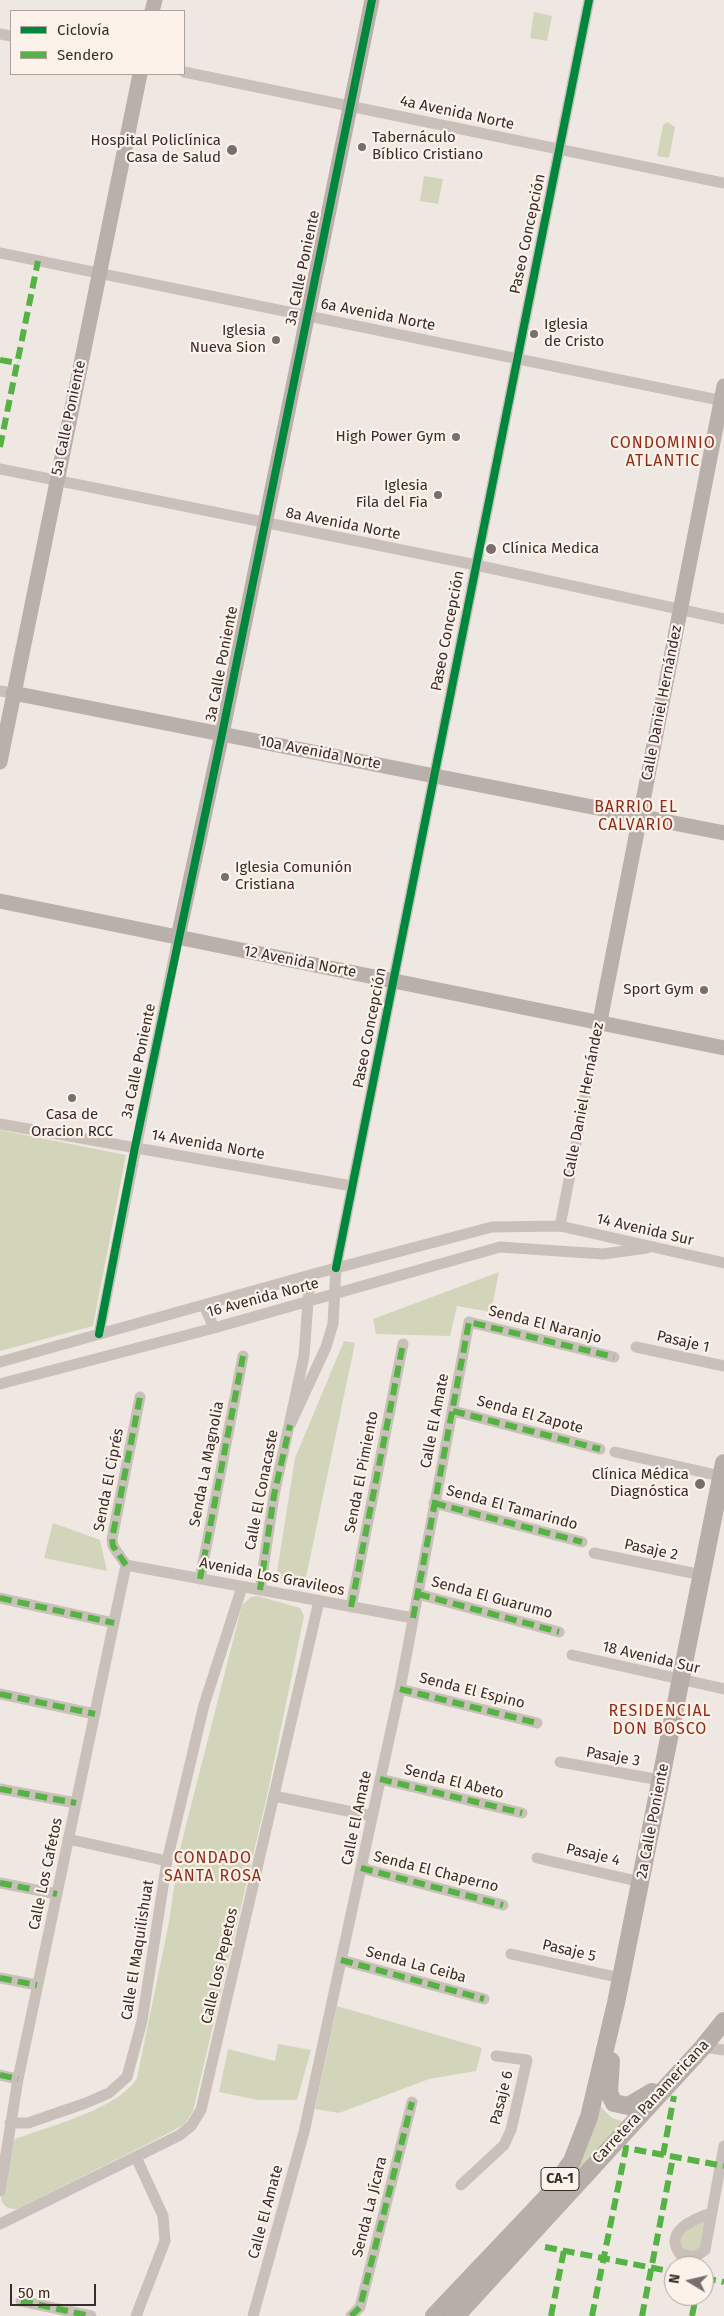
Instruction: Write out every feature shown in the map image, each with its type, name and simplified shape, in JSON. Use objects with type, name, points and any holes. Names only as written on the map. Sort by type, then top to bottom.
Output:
[{"type":"main road","name":"2a Calle Poniente","points":[[616,2003],[723,1472]]},
{"type":"main road","points":[[616,2003],[609,2087],[614,2103],[628,2106],[668,2082]]},
{"type":"main road","name":"Carretera Panamericana","points":[[434,2316],[546,2198],[568,2168],[589,2117],[616,2003]]},
{"type":"main road","name":"Carretera Panamericana","points":[[456,2316],[668,2082],[703,2047],[724,2021]]},
{"type":"street","name":"3a Calle Poniente","points":[[99,1334],[135,1147],[222,734],[372,0]]},
{"type":"street","name":"Paseo Concepción","points":[[336,1268],[516,358],[589,0]]},
{"type":"street","name":"4a Avenida Norte","points":[[185,72],[724,183]]},
{"type":"street","name":"5a Calle Poniente","points":[[0,762],[6,692],[57,480],[140,75]]},
{"type":"street","name":"6a Avenida Norte","points":[[0,253],[516,358],[723,396]]},
{"type":"street","name":"Calle Daniel Hernández","points":[[560,1226],[679,609],[723,396]]},
{"type":"street","name":"8a Avenida Norte","points":[[0,469],[265,524],[476,565],[724,619]]},
{"type":"street","name":"10a Avenida Norte","points":[[6,692],[724,833]]},
{"type":"street","name":"12 Avenida Norte","points":[[0,901],[600,1021],[724,1048]]},
{"type":"street","name":"14 Avenida Norte","points":[[0,1124],[352,1186]]},
{"type":"street","name":"14 Avenida Sur","points":[[560,1226],[724,1263]]},
{"type":"street","name":"16 Avenida Norte","points":[[0,1362],[310,1275],[492,1227],[560,1226]]},
{"type":"street","name":"16 Avenida Norte","points":[[0,1384],[214,1328],[500,1247],[603,1254],[654,1247]]},
{"type":"street","name":"Calle El Conacaste","points":[[290,1424],[326,1347],[333,1324],[336,1268]]},
{"type":"street","name":"Calle El Conacaste","points":[[260,1590],[274,1495],[304,1356],[310,1275]]},
{"type":"street","points":[[204,1305],[214,1328]]},
{"type":"street","name":"Senda El Naranjo","points":[[469,1322],[614,1357]]},
{"type":"street","name":"Calle El Amate","points":[[253,2316],[304,2132],[362,1868],[400,1689],[469,1322]]},
{"type":"street","name":"Senda El Pimiento","points":[[351,1607],[402,1344]]},
{"type":"street","name":"Pasaje 1","points":[[636,1347],[724,1366]]},
{"type":"street","name":"Senda La Magnolia","points":[[200,1579],[243,1356]]},
{"type":"street","name":"Senda El Ciprés","points":[[126,1565],[113,1546],[112,1539],[140,1398]]},
{"type":"street","name":"Senda El Zapote","points":[[453,1411],[600,1449]]},
{"type":"street","points":[[615,1452],[723,1472]]},
{"type":"street","name":"Senda El Tamarindo","points":[[434,1503],[582,1542]]},
{"type":"street","name":"Pasaje 2","points":[[594,1553],[702,1575]]},
{"type":"street","name":"Avenida Los Gravileos","points":[[126,1565],[413,1618]]},
{"type":"street","name":"Calle Los Cafetos","points":[[0,2191],[18,2079],[126,1565]]},
{"type":"street","name":"Calle El Maquilishuat","points":[[10,2123],[28,2123],[86,2103],[109,2093],[128,2077],[142,2021],[168,1861],[204,1705],[242,1586]]},
{"type":"street","name":"Senda El Guarumo","points":[[418,1594],[559,1632]]},
{"type":"street","points":[[0,1598],[114,1623]]},
{"type":"street","name":"Calle Los Pepetos","points":[[0,2224],[186,2131],[201,2110],[319,1601]]},
{"type":"street","name":"18 Avenida Sur","points":[[572,1655],[724,1689]]},
{"type":"street","name":"Senda El Espino","points":[[400,1689],[538,1723]]},
{"type":"street","points":[[0,1694],[95,1714]]},
{"type":"street","name":"Pasaje 3","points":[[560,1762],[660,1780]]},
{"type":"street","name":"Senda El Abeto","points":[[380,1779],[522,1813]]},
{"type":"street","points":[[0,1789],[76,1803]]},
{"type":"street","points":[[274,1796],[372,1816]]},
{"type":"street","points":[[68,1840],[168,1861]]},
{"type":"street","name":"Pasaje 4","points":[[537,1858],[641,1882]]},
{"type":"street","name":"Senda El Chaperno","points":[[362,1868],[503,1905]]},
{"type":"street","points":[[0,1883],[57,1894]]},
{"type":"street","name":"Pasaje 5","points":[[511,1954],[621,1978]]},
{"type":"street","name":"Senda La Ceiba","points":[[341,1960],[484,1999]]},
{"type":"street","points":[[0,1978],[37,1985]]},
{"type":"street","points":[[703,2047],[724,2050]]},
{"type":"street","name":"Pasaje 6","points":[[461,2185],[504,2145],[511,2130],[527,2060],[496,2056]]},
{"type":"street","points":[[0,2075],[18,2079]]},
{"type":"street","name":"Senda La Jícara","points":[[351,2316],[360,2307],[412,2102]]},
{"type":"street","points":[[711,2213],[724,2146]]},
{"type":"street","points":[[136,2157],[163,2216],[165,2241],[136,2316]]},
{"type":"street","points":[[22,2301],[92,2316]]},
{"type":"green space","points":[[534,12],[552,16],[547,41],[530,38]]},
{"type":"green space","points":[[667,122],[675,127],[669,158],[657,156],[663,125]]},
{"type":"green space","points":[[424,176],[443,179],[438,204],[420,201]]},
{"type":"green space","points":[[0,1130],[126,1155],[93,1326],[0,1351]]},
{"type":"green space","points":[[499,1272],[491,1312],[457,1306],[450,1336],[376,1334],[373,1319]]},
{"type":"green space","points":[[344,1341],[355,1343],[305,1582],[276,1578],[295,1458]]},
{"type":"green space","points":[[53,1523],[100,1540],[107,1571],[44,1558]]},
{"type":"green space","points":[[258,1596],[300,1608],[304,1616],[267,1796],[193,2111],[185,2124],[163,2136],[18,2209],[8,2208],[1,2200],[10,2146],[15,2139],[100,2107],[128,2089],[137,2078],[169,1922],[179,1853],[242,1605],[251,1597]]},
{"type":"green space","points":[[337,2006],[482,2048],[476,2071],[429,2079],[339,2113],[315,2109]]},
{"type":"green space","points":[[278,2044],[311,2050],[297,2100],[258,2100],[219,2092],[228,2049],[275,2061]]},
{"type":"green space","points":[[600,2106],[612,2118],[628,2123],[565,2188]]},
{"type":"green space","points":[[708,2217],[703,2248],[695,2253],[682,2251],[679,2238],[685,2227]]},
{"type":"marked path","points":[[0,447],[38,261]]},
{"type":"marked path","points":[[0,360],[18,363]]},
{"type":"marked path","points":[[413,1618],[469,1322],[614,1357]]},
{"type":"marked path","points":[[351,1607],[403,1344]]},
{"type":"marked path","points":[[200,1579],[243,1356]]},
{"type":"marked path","points":[[126,1565],[113,1546],[112,1539],[140,1397]]},
{"type":"marked path","points":[[453,1411],[600,1449]]},
{"type":"marked path","points":[[260,1590],[274,1495],[290,1425]]},
{"type":"marked path","points":[[434,1503],[582,1542]]},
{"type":"marked path","points":[[418,1594],[559,1632]]},
{"type":"marked path","points":[[0,1598],[114,1623]]},
{"type":"marked path","points":[[400,1689],[537,1723]]},
{"type":"marked path","points":[[0,1694],[95,1714]]},
{"type":"marked path","points":[[380,1779],[522,1813]]},
{"type":"marked path","points":[[0,1789],[76,1803]]},
{"type":"marked path","points":[[361,1868],[503,1905]]},
{"type":"marked path","points":[[0,1883],[57,1894]]},
{"type":"marked path","points":[[341,1960],[484,1999]]},
{"type":"marked path","points":[[0,1978],[37,1985]]},
{"type":"marked path","points":[[0,2075],[18,2079]]},
{"type":"marked path","points":[[663,2155],[674,2096]]},
{"type":"marked path","points":[[351,2316],[360,2307],[412,2102]]},
{"type":"marked path","points":[[592,2316],[626,2148],[724,2166]]},
{"type":"marked path","points":[[642,2316],[673,2157]]},
{"type":"marked path","points":[[545,2247],[664,2270]]},
{"type":"marked path","points":[[551,2316],[564,2250]]},
{"type":"marked path","points":[[714,2280],[724,2282]]},
{"type":"marked path","points":[[21,2301],[91,2316]]},
{"type":"marked path","points":[[692,2316],[694,2306]]},
{"type":"cycle path","points":[[99,1334],[135,1147],[222,734],[372,0]]},
{"type":"cycle path","points":[[336,1268],[589,0]]},
{"type":"place","name":"Tabernáculo Bíblico Cristiano","points":[[362,147]]},
{"type":"place","name":"Hospital Policlínica Casa de Salud","points":[[232,150]]},
{"type":"place","name":"Iglesia de Cristo","points":[[534,334]]},
{"type":"place","name":"Iglesia Nueva Sion","points":[[276,340]]},
{"type":"place","name":"High Power Gym","points":[[456,437]]},
{"type":"place","name":"Iglesia Fila del Fia","points":[[438,495]]},
{"type":"place","name":"Clínica Medica","points":[[491,549]]},
{"type":"place","name":"Iglesia Comunión Cristiana","points":[[225,877]]},
{"type":"place","name":"Sport Gym","points":[[704,990]]},
{"type":"place","name":"Casa de Oracion RCC","points":[[72,1098]]},
{"type":"place","name":"Clínica Médica Diagnóstica","points":[[700,1484]]},
{"type":"district","name":"CONDOMINIO ATLANTIC","points":[[663,453]]},
{"type":"district","name":"BARRIO EL CALVARIO","points":[[636,817]]},
{"type":"district","name":"RESIDENCIAL DON BOSCO","points":[[660,1721]]},
{"type":"district","name":"CONDADO SANTA ROSA","points":[[213,1868]]}]
